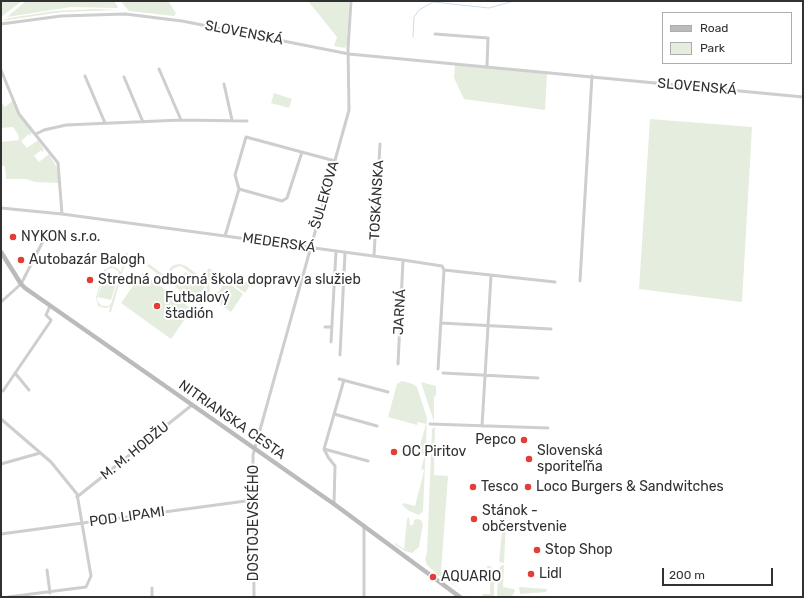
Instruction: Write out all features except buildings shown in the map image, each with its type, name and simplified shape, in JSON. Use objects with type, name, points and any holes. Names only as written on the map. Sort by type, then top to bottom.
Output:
[{"type":"main road","name":"NITRIANSKA CESTA","points":[[1,252],[21,284],[50,306],[334,504],[460,597]]},
{"type":"street","name":"ŠULEKOVA","points":[[255,450],[349,110],[351,1]]},
{"type":"street","name":"SLOVENSKÁ","points":[[1,24],[62,16],[125,14],[182,21],[349,54],[803,97]]},
{"type":"street","points":[[435,34],[488,38],[487,66]]},
{"type":"street","points":[[158,69],[181,120]]},
{"type":"street","points":[[1,70],[19,114],[36,134],[59,167],[62,214]]},
{"type":"street","points":[[85,76],[105,123]]},
{"type":"street","points":[[580,281],[592,76]]},
{"type":"street","points":[[124,77],[143,122]]},
{"type":"street","points":[[224,84],[232,120]]},
{"type":"street","points":[[36,134],[44,130],[66,125],[181,120],[247,121]]},
{"type":"street","points":[[225,236],[239,189],[235,175],[246,137],[335,161]]},
{"type":"street","name":"TOSKÁNSKA","points":[[374,256],[380,144]]},
{"type":"street","points":[[239,189],[282,201],[287,198],[302,152]]},
{"type":"street","name":"MEDERSKÁ","points":[[1,208],[62,214],[403,260],[442,266],[444,270],[555,282]]},
{"type":"street","points":[[1,302],[21,284],[44,242]]},
{"type":"street","points":[[331,342],[336,251]]},
{"type":"street","points":[[340,355],[345,253]]},
{"type":"street","name":"JARNÁ","points":[[398,364],[403,260]]},
{"type":"street","points":[[438,369],[444,270]]},
{"type":"street","points":[[482,426],[491,276]]},
{"type":"street","points":[[3,391],[50,322],[51,320],[46,315],[50,306]]},
{"type":"street","points":[[441,323],[551,329]]},
{"type":"street","points":[[325,327],[332,327]]},
{"type":"street","points":[[15,373],[29,390]]},
{"type":"street","points":[[443,373],[538,378]]},
{"type":"street","points":[[339,379],[388,392]]},
{"type":"street","points":[[334,504],[335,466],[329,459],[324,449],[344,380]]},
{"type":"street","name":"M. M. HODŽU","points":[[77,498],[192,405]]},
{"type":"street","points":[[334,414],[376,426]]},
{"type":"street","points":[[1,419],[51,462],[77,494],[91,576],[86,587],[50,593],[8,597]]},
{"type":"street","points":[[430,424],[548,428]]},
{"type":"street","points":[[324,449],[368,461]]},
{"type":"street","name":"DOSTOJEVSKÉHO","points":[[254,597],[253,455],[255,450]]},
{"type":"street","points":[[329,459],[333,451]]},
{"type":"street","points":[[1,464],[40,453]]},
{"type":"street","name":"POD LIPAMI","points":[[1,534],[253,500]]},
{"type":"street","points":[[364,527],[364,597]]},
{"type":"street","points":[[47,570],[50,593]]},
{"type":"street","points":[[152,588],[152,597]]},
{"type":"green space","points":[[1,1],[22,1],[1,17]]},
{"type":"green space","points":[[26,1],[114,1],[118,7],[71,7],[7,17]]},
{"type":"green space","points":[[125,1],[168,1],[176,13],[174,16],[129,11],[122,3]]},
{"type":"green space","points":[[308,1],[349,1],[347,44],[345,48],[334,46],[337,37]]},
{"type":"green space","points":[[94,9],[119,10],[62,12],[1,21],[9,18],[54,11]]},
{"type":"green space","points":[[455,65],[547,74],[545,110],[464,99],[454,78]]},
{"type":"green space","points":[[274,93],[292,99],[289,108],[271,103]]},
{"type":"green space","points":[[12,101],[32,132],[30,136],[29,134],[21,141],[27,148],[38,140],[44,150],[42,152],[41,150],[34,156],[39,162],[49,154],[57,168],[59,183],[35,182],[26,179],[6,179],[5,166],[1,166],[1,142],[19,140],[18,134],[13,127],[1,128],[1,102],[5,107]]},
{"type":"green space","points":[[650,119],[752,127],[742,302],[639,289]]},
{"type":"green space","points":[[126,253],[128,253],[111,312],[109,312],[110,307],[104,308],[98,306],[96,297],[104,270],[111,266],[117,268],[121,272]],"holes":[[[113,268],[118,271],[119,277],[111,304],[108,306],[102,306],[97,299],[104,273],[108,269]]]},
{"type":"green space","points":[[149,264],[168,278],[170,268],[174,265],[180,264],[186,266],[209,283],[209,295],[200,301],[202,303],[200,305],[147,266]],"holes":[[[181,266],[206,284],[207,291],[203,296],[197,297],[205,287],[185,272],[177,283],[195,297],[172,280],[172,270]]]},
{"type":"green space","points":[[209,268],[222,278],[217,286],[203,276]]},
{"type":"green space","points":[[233,272],[250,285],[245,293],[227,280]]},
{"type":"green space","points":[[105,273],[118,277],[111,300],[98,297]]},
{"type":"green space","name":"Futbalový štadión","points":[[142,273],[192,309],[171,339],[121,303]]},
{"type":"green space","points":[[226,281],[243,294],[231,312],[213,299]]},
{"type":"green space","points":[[402,381],[413,384],[417,387],[427,418],[423,511],[419,515],[409,511],[402,505],[404,503],[415,506],[424,470],[421,469],[425,455],[416,451],[419,449],[426,424],[418,422],[417,425],[388,417],[397,384]]},
{"type":"green space","points":[[421,382],[436,386],[436,395],[434,397],[434,422]]},
{"type":"green space","points":[[435,427],[434,475],[448,476],[441,572],[443,572],[445,579],[471,597],[438,575],[427,565],[425,559],[427,553],[432,429]]},
{"type":"green space","points":[[409,517],[410,525],[413,525],[414,520],[417,519],[421,520],[423,524],[419,547],[412,553],[405,551],[394,544],[395,543],[404,549],[407,519]]},
{"type":"green space","points":[[503,522],[506,522],[504,563],[499,562]]},
{"type":"green space","points":[[504,565],[503,587],[514,589],[515,591],[512,596],[498,597],[497,595],[499,568]]},
{"type":"green space","points":[[486,566],[490,566],[494,570],[494,597],[482,597],[483,594],[490,594],[490,577],[493,578],[493,573]]},
{"type":"green space","points":[[519,587],[547,589],[546,592],[520,594]]},
{"type":"waterway","points":[[413,37],[414,17],[419,10],[433,2],[489,8],[514,1]]},
{"type":"place","name":"NYKON s.r.o.","points":[[13,237]]},
{"type":"place","name":"Autobazár Balogh","points":[[21,260]]},
{"type":"place","name":"Stredná odborná škola dopravy a služieb","points":[[90,280]]},
{"type":"place","name":"Futbalový štadión","points":[[157,306]]},
{"type":"place","name":"Pepco","points":[[524,440]]},
{"type":"place","name":"OC Piritov","points":[[394,452]]},
{"type":"place","name":"Slovenská sporiteľňa","points":[[529,459]]},
{"type":"place","name":"Tesco","points":[[473,487]]},
{"type":"place","name":"Loco Burgers & Sandwitches","points":[[528,487]]},
{"type":"place","name":"Stánok - občerstvenie","points":[[474,519]]},
{"type":"place","name":"Stop Shop","points":[[537,550]]},
{"type":"place","name":"Lidl","points":[[531,574]]},
{"type":"place","name":"AQUARIO","points":[[433,577]]}]
